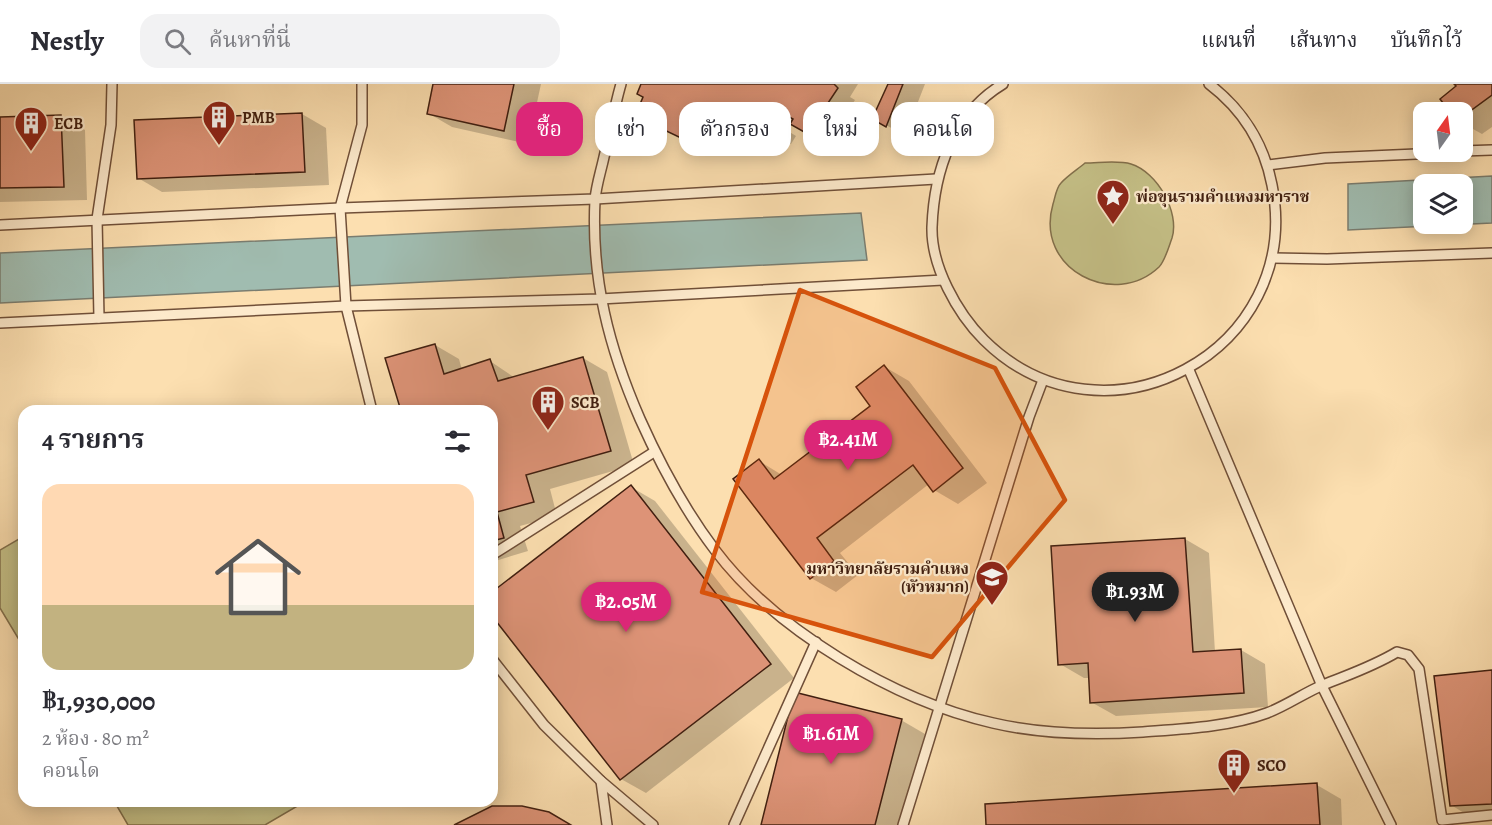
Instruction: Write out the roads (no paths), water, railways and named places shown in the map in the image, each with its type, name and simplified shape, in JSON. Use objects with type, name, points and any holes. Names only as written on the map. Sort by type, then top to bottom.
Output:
[{"type":"lane","points":[[99,318],[97,219],[111,125],[112,84]]},
{"type":"lane","points":[[362,84],[362,125],[340,208],[346,306],[371,405]]},
{"type":"lane","points":[[621,84],[595,199],[600,299],[620,375],[654,452],[688,511],[717,552],[764,601],[816,642],[853,666],[939,707],[994,723],[1111,734],[1180,729],[1267,713],[1322,686],[1368,669],[1397,652],[1408,655],[1419,669],[1442,820],[1492,815]]},
{"type":"lane","points":[[1004,84],[989,89],[975,105],[951,140],[936,179],[932,230],[943,280],[966,322],[1000,356],[1043,380],[1092,391],[1142,387],[1189,370],[1227,341],[1256,303],[1273,258],[1277,211],[1268,165],[1251,129],[1226,98],[1209,84]]},
{"type":"lane","points":[[1225,84],[1226,98]]},
{"type":"lane","points":[[1473,151],[1492,150]]},
{"type":"lane","points":[[1268,165],[1325,158],[1413,154]]},
{"type":"lane","points":[[0,225],[340,208],[595,199],[936,179]]},
{"type":"lane","points":[[1273,258],[1327,260],[1492,253]]},
{"type":"lane","points":[[0,323],[346,306],[600,299],[943,280]]},
{"type":"lane","points":[[1189,370],[1322,686],[1391,825]]},
{"type":"lane","points":[[903,825],[1029,417],[1043,380]]},
{"type":"lane","points":[[498,551],[654,452]]},
{"type":"lane","points":[[734,825],[816,642]]},
{"type":"lane","points":[[498,667],[544,725],[601,781],[653,825]]},
{"type":"lane","points":[[601,781],[607,825]]},
{"type":"place","name":"PMB","points":[[219,146]]},
{"type":"place","name":"ECB","points":[[31,152]]},
{"type":"place","name":"พ่อขุนรามคำแหงมหาราช","points":[[1113,225]]},
{"type":"place","name":"SCB","points":[[548,431]]},
{"type":"place","name":"มหาวิทยาลัยรามคำแหง (หัวหมาก)","points":[[992,606]]},
{"type":"place","name":"SCO","points":[[1234,794]]}]
